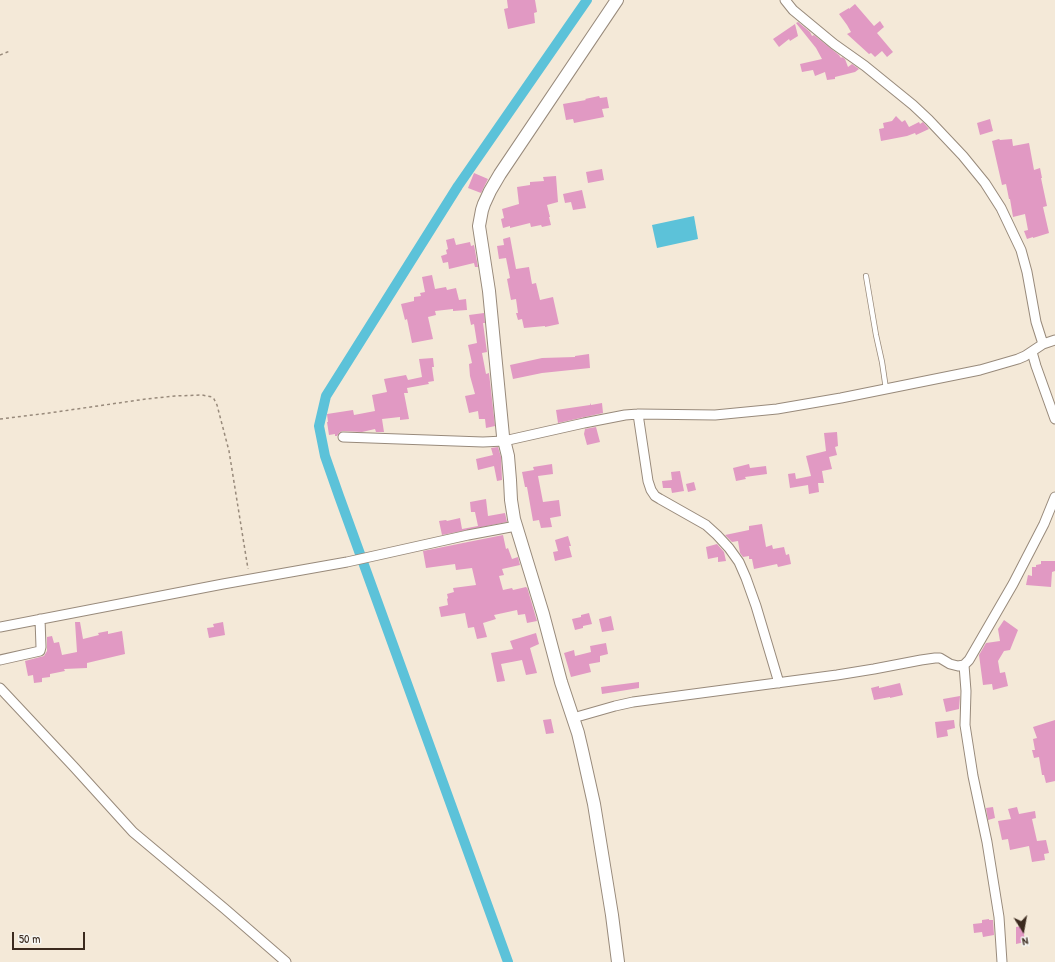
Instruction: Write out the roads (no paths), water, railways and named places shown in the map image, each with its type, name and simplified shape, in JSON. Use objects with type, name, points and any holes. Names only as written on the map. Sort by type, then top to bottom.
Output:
[{"type":"street","points":[[617,0],[500,174],[490,191],[482,210],[479,221],[479,230],[489,291],[504,441],[508,456],[514,519],[582,750],[594,804],[618,962]]},
{"type":"street","points":[[785,0],[793,10],[834,44],[865,66],[913,105],[963,156],[985,184],[1000,208],[1021,250],[1027,272],[1036,322],[1043,344]]},
{"type":"street","points":[[343,437],[483,442],[504,441],[625,415],[728,414],[806,404],[980,370],[1018,359],[1032,352],[1043,344],[1055,340]]},
{"type":"street","points":[[1032,352],[1055,419]]},
{"type":"street","points":[[638,414],[648,481],[651,490],[655,496],[706,525],[729,548],[739,562],[756,606],[779,683]]},
{"type":"street","points":[[573,718],[633,702],[779,683],[874,669],[935,658],[942,659],[950,664],[958,666],[964,665],[969,660],[1013,584],[1044,524],[1055,497]]},
{"type":"street","points":[[0,627],[249,579],[347,562],[516,526]]},
{"type":"street","points":[[0,660],[38,652],[40,650],[40,619]]},
{"type":"street","points":[[964,665],[966,691],[965,725],[973,776],[987,842],[999,917],[1002,962]]},
{"type":"street","points":[[0,688],[133,832],[286,962]]},
{"type":"lane","points":[[866,276],[886,389]]},
{"type":"water","points":[[694,216],[698,239],[657,248],[652,225]]},
{"type":"waterway","points":[[508,962],[339,496],[325,456],[319,426],[326,396],[458,186],[587,0]]}]
